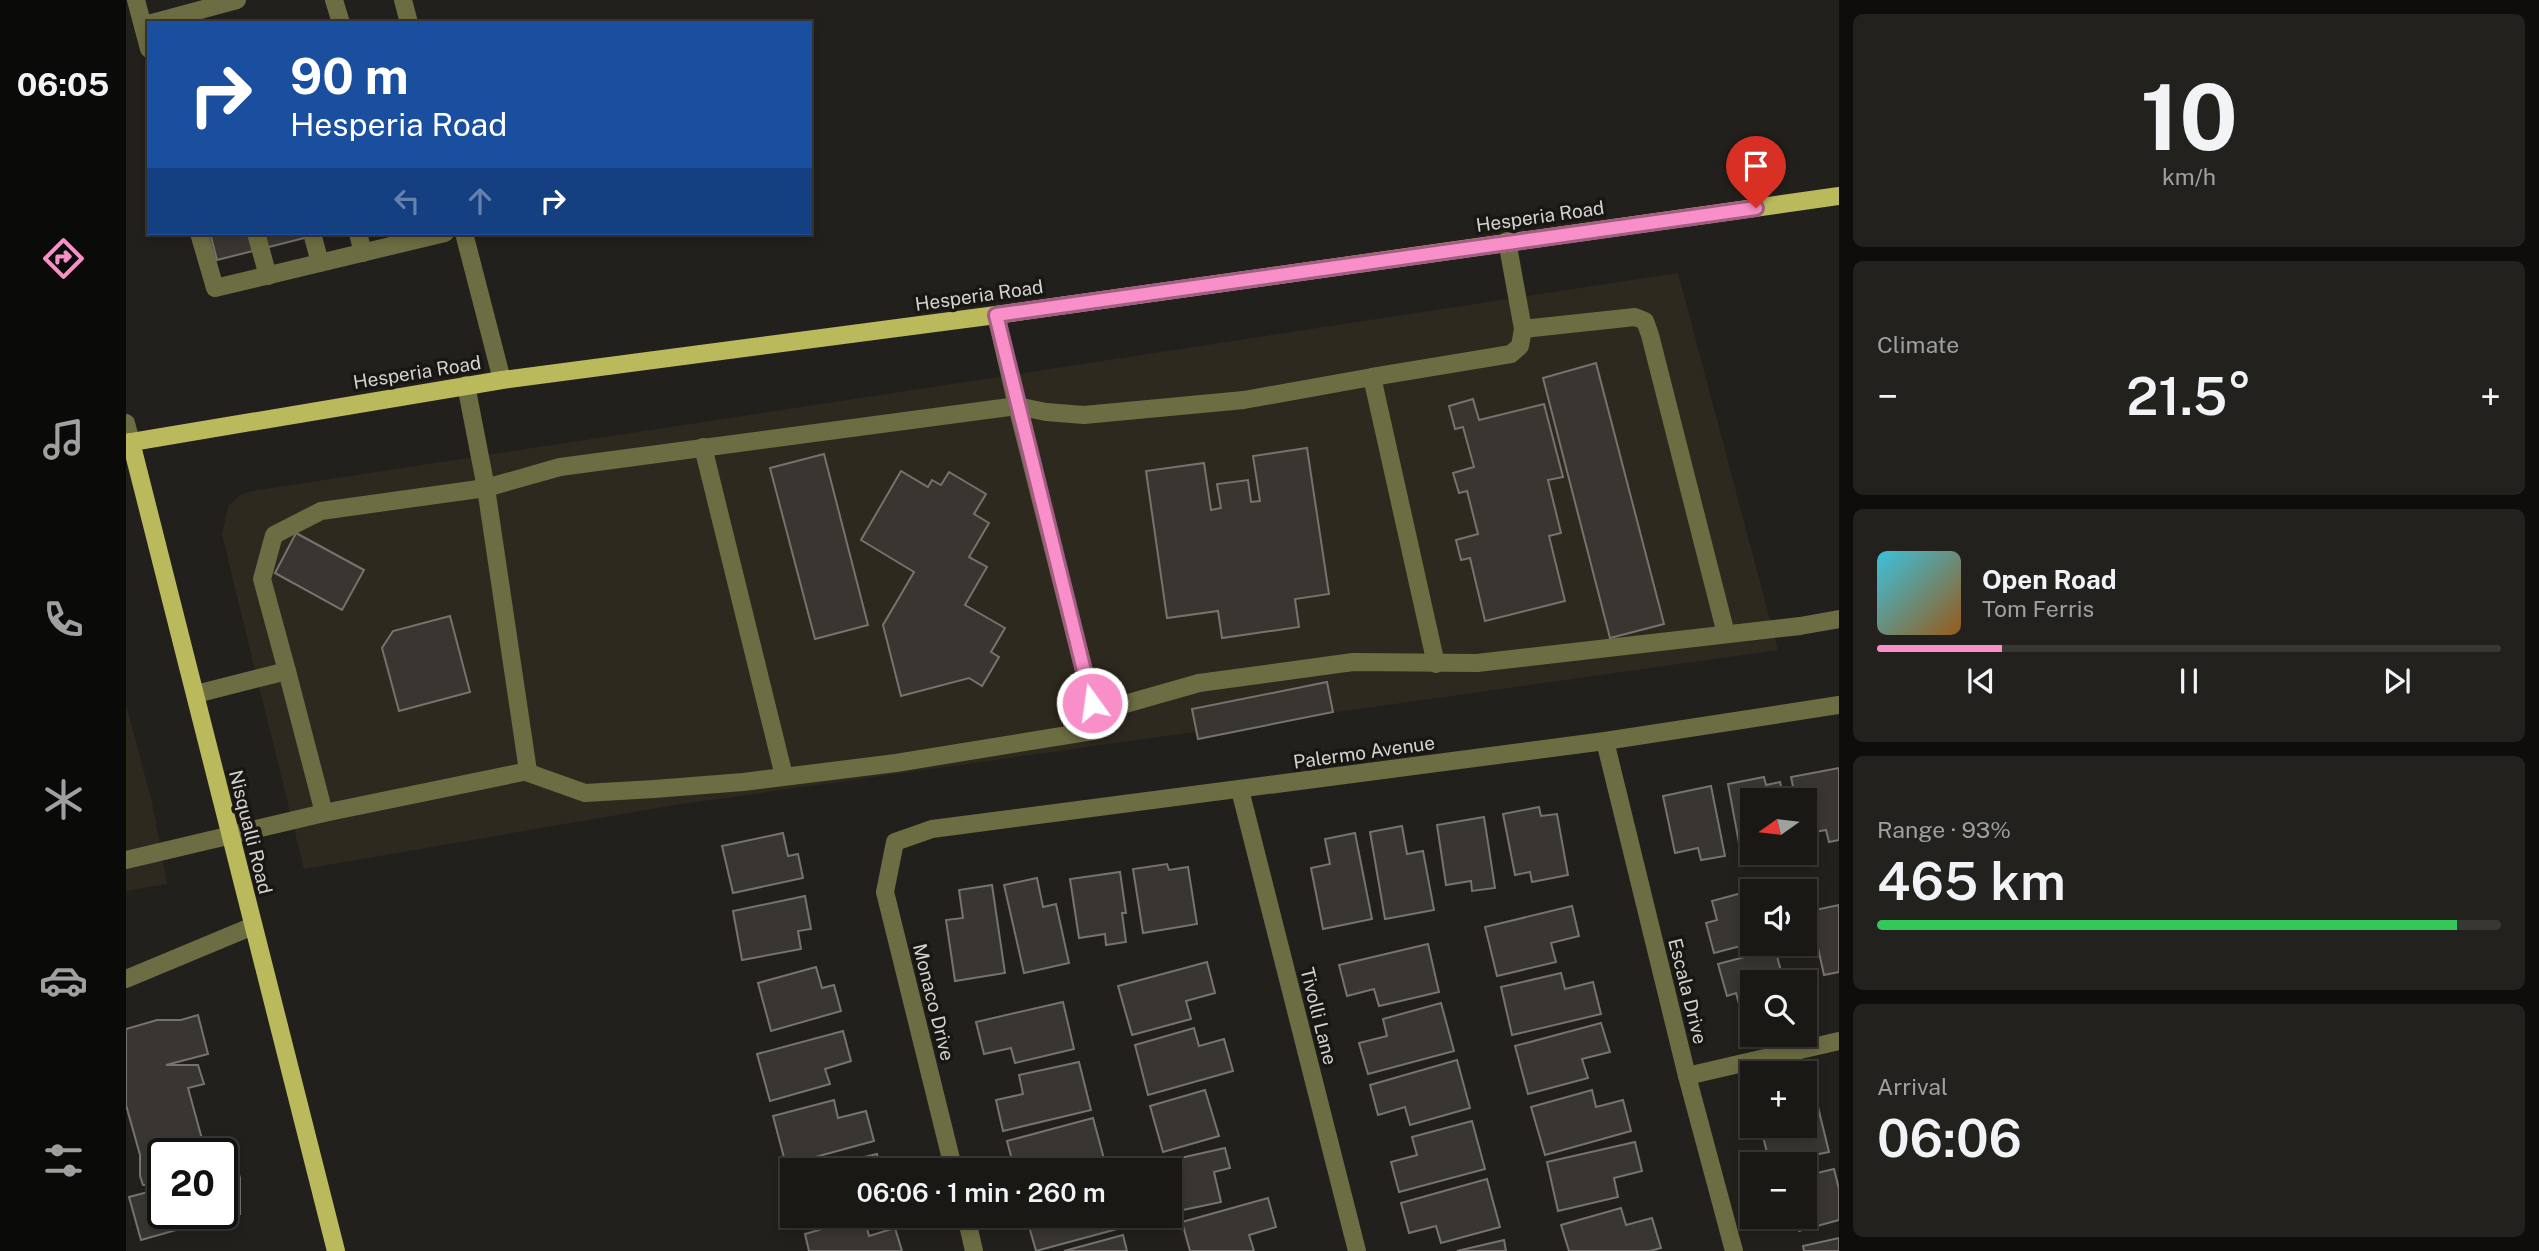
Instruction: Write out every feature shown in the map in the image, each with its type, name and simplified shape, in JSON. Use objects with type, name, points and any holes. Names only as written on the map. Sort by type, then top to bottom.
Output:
[{"type":"main road","name":"Hesperia Road","points":[[129,442],[466,385],[996,315],[1839,196]]},
{"type":"main road","name":"Nisqualli Road","points":[[129,442],[196,694],[336,1251]]},
{"type":"street","points":[[136,0],[147,22]]},
{"type":"street","points":[[159,21],[236,0]]},
{"type":"street","points":[[334,0],[340,21]]},
{"type":"street","points":[[403,0],[408,21]]},
{"type":"street","points":[[200,235],[215,288],[436,235]]},
{"type":"street","points":[[257,235],[268,276]]},
{"type":"street","points":[[313,235],[320,263]]},
{"type":"street","points":[[358,235],[363,253]]},
{"type":"street","points":[[465,235],[502,380]]},
{"type":"street","points":[[324,813],[262,579],[274,535],[321,511],[485,488],[560,467],[703,447],[1017,406],[1084,415],[1244,400],[1511,354],[1520,346],[1523,329],[1507,242]]},
{"type":"street","points":[[996,315],[1098,730]]},
{"type":"street","points":[[1523,329],[1635,317],[1645,321],[1726,634]]},
{"type":"street","points":[[1372,377],[1436,664]]},
{"type":"street","points":[[466,385],[485,488],[526,772]]},
{"type":"street","name":"Nisqualli Road","points":[[126,423],[129,442]]},
{"type":"street","points":[[703,447],[784,776]]},
{"type":"street","points":[[1098,730],[1111,708],[1199,683],[1353,662],[1477,663],[1839,619]]},
{"type":"street","points":[[196,694],[286,671]]},
{"type":"street","name":"Palermo Avenue","points":[[895,842],[932,830],[1605,741],[1839,705]]},
{"type":"street","points":[[126,860],[324,813],[526,772],[584,793],[784,776],[896,763],[1098,730]]},
{"type":"street","name":"Escala Drive","points":[[1605,741],[1687,1076],[1734,1251]]},
{"type":"street","name":"Tivolli Lane","points":[[1240,790],[1357,1251]]},
{"type":"street","name":"Monaco Drive","points":[[895,842],[885,892],[951,1158]]},
{"type":"street","points":[[126,979],[253,926]]},
{"type":"street","points":[[1687,1076],[1839,1041]]},
{"type":"street","points":[[968,1228],[974,1251]]},
{"type":"shaded area","points":[[1678,273],[1778,650],[675,805],[304,869],[222,535],[228,507],[240,495],[252,491]]},
{"type":"shaded area","points":[[126,705],[152,802],[167,884],[126,891]]},
{"type":"building","points":[[211,235],[316,235],[217,260]]},
{"type":"building","points":[[1596,363],[1664,624],[1610,638],[1543,378]]},
{"type":"building","points":[[1473,399],[1479,420],[1544,404],[1563,477],[1548,480],[1561,533],[1549,536],[1565,601],[1485,621],[1470,558],[1461,560],[1456,540],[1478,534],[1467,491],[1459,493],[1453,473],[1474,467],[1463,427],[1455,429],[1449,406]]},
{"type":"building","points":[[1307,448],[1329,594],[1295,599],[1299,627],[1222,638],[1218,611],[1167,618],[1146,471],[1204,463],[1211,510],[1221,508],[1217,484],[1248,480],[1251,502],[1260,501],[1253,456]]},
{"type":"building","points":[[824,454],[868,625],[815,639],[770,468]]},
{"type":"building","points":[[901,471],[928,487],[932,480],[941,485],[949,472],[986,494],[974,514],[989,523],[969,557],[987,567],[965,605],[1005,628],[991,652],[999,657],[982,686],[969,678],[901,696],[883,625],[914,572],[861,540]]},
{"type":"building","points":[[296,533],[364,570],[342,610],[275,573]]},
{"type":"building","points":[[450,616],[470,692],[399,711],[382,648],[393,631]]},
{"type":"building","points":[[1327,682],[1333,712],[1198,739],[1192,709]]},
{"type":"building","points":[[1839,768],[1839,840],[1829,842],[1826,830],[1817,832],[1817,788],[1793,788],[1791,777]]},
{"type":"building","points":[[1764,777],[1766,785],[1780,782],[1781,788],[1740,788],[1739,843],[1728,784]]},
{"type":"building","points":[[1711,786],[1725,856],[1701,860],[1698,848],[1675,853],[1663,796]]},
{"type":"building","points":[[1539,807],[1541,816],[1557,814],[1568,875],[1532,882],[1530,872],[1515,875],[1503,814]]},
{"type":"building","points":[[1484,817],[1495,888],[1472,891],[1471,881],[1446,885],[1437,825]]},
{"type":"building","points":[[1402,826],[1407,854],[1423,851],[1434,910],[1385,919],[1370,832]]},
{"type":"building","points":[[783,833],[788,856],[798,854],[803,878],[733,893],[722,846]]},
{"type":"building","points":[[1355,833],[1372,919],[1323,929],[1311,868],[1330,864],[1325,839]]},
{"type":"building","points":[[1167,864],[1169,870],[1188,867],[1197,924],[1143,933],[1133,869]]},
{"type":"building","points":[[1120,872],[1126,913],[1122,913],[1126,942],[1106,945],[1105,934],[1079,938],[1070,879]]},
{"type":"building","points":[[1037,878],[1043,907],[1056,904],[1069,963],[1024,973],[1004,885]]},
{"type":"building","points":[[992,885],[1005,973],[955,981],[946,920],[963,918],[959,890]]},
{"type":"building","points":[[1740,893],[1740,946],[1714,953],[1706,923],[1717,920],[1712,901]]},
{"type":"building","points":[[805,896],[811,929],[798,931],[801,949],[742,960],[733,911]]},
{"type":"building","points":[[1839,905],[1839,972],[1824,975],[1817,943],[1817,910]]},
{"type":"building","points":[[1572,906],[1579,936],[1551,943],[1556,962],[1497,976],[1485,927]]},
{"type":"building","points":[[1428,944],[1439,992],[1379,1006],[1374,989],[1347,996],[1339,965]]},
{"type":"building","points":[[1748,956],[1777,956],[1781,970],[1740,970],[1740,1007],[1736,993],[1727,996],[1718,964]]},
{"type":"building","points":[[1207,962],[1215,993],[1186,1001],[1191,1019],[1132,1035],[1118,986]]},
{"type":"building","points":[[816,967],[822,988],[834,985],[841,1011],[771,1031],[758,983]]},
{"type":"building","points":[[1561,973],[1565,989],[1593,982],[1601,1014],[1512,1035],[1501,987]]},
{"type":"building","points":[[1063,1002],[1074,1049],[1015,1063],[1011,1048],[984,1054],[976,1022]]},
{"type":"building","points":[[1441,1003],[1454,1051],[1368,1074],[1359,1043],[1387,1036],[1383,1019]]},
{"type":"building","points":[[198,1015],[208,1054],[166,1065],[198,1065],[204,1084],[188,1088],[202,1138],[147,1138],[147,1185],[143,1185],[140,1155],[126,1105],[126,1029],[157,1020],[181,1020]]},
{"type":"building","points":[[1601,1023],[1610,1052],[1582,1059],[1588,1078],[1528,1094],[1515,1046]]},
{"type":"building","points":[[1194,1028],[1199,1046],[1224,1039],[1233,1071],[1148,1095],[1135,1045]]},
{"type":"building","points":[[843,1031],[851,1061],[825,1069],[830,1084],[770,1101],[757,1054]]},
{"type":"building","points":[[1457,1060],[1470,1108],[1410,1125],[1405,1107],[1378,1115],[1370,1085]]},
{"type":"building","points":[[1079,1062],[1091,1110],[1003,1131],[996,1100],[1023,1094],[1019,1075]]},
{"type":"building","points":[[1205,1090],[1219,1136],[1163,1152],[1150,1106]]},
{"type":"building","points":[[1592,1090],[1596,1107],[1623,1100],[1631,1131],[1545,1155],[1531,1107]]},
{"type":"building","points":[[834,1100],[838,1118],[866,1111],[874,1141],[812,1158],[784,1158],[773,1116]]},
{"type":"building","points":[[1817,1103],[1829,1152],[1817,1154],[1817,1152],[1767,1152],[1763,1138],[1817,1138]]},
{"type":"building","points":[[1093,1118],[1104,1158],[1012,1158],[1007,1141]]},
{"type":"building","points":[[1472,1121],[1485,1169],[1399,1192],[1391,1162],[1417,1155],[1412,1137]]},
{"type":"building","points":[[1635,1142],[1642,1171],[1614,1178],[1618,1197],[1558,1211],[1547,1162]]},
{"type":"building","points":[[1225,1148],[1230,1168],[1214,1172],[1221,1202],[1182,1210],[1180,1158]]},
{"type":"building","points":[[877,1154],[878,1158],[860,1158]]},
{"type":"building","points":[[1834,1169],[1839,1189],[1839,1220],[1817,1226],[1817,1173]]},
{"type":"building","points":[[238,1170],[240,1178],[238,1214]]},
{"type":"building","points":[[1487,1179],[1500,1227],[1441,1243],[1436,1226],[1409,1233],[1401,1203]]},
{"type":"building","points":[[147,1192],[147,1229],[180,1229],[141,1240],[129,1197]]},
{"type":"building","points":[[1268,1198],[1276,1227],[1249,1235],[1254,1251],[1190,1251],[1182,1222]]},
{"type":"building","points":[[1621,1208],[1626,1225],[1652,1218],[1661,1248],[1650,1251],[1569,1251],[1561,1225]]},
{"type":"building","points":[[826,1228],[867,1228],[869,1236],[895,1228],[902,1251],[809,1251],[805,1234]]},
{"type":"building","points":[[1030,1228],[1121,1228],[1036,1251]]},
{"type":"building","points":[[1123,1235],[1127,1251],[1064,1251]]},
{"type":"building","points":[[1839,1238],[1839,1251],[1804,1251],[1803,1246]]},
{"type":"building","points":[[1504,1240],[1506,1251],[1457,1251]]},
{"type":"route","points":[[1092,703],[996,315],[1756,208]]}]
